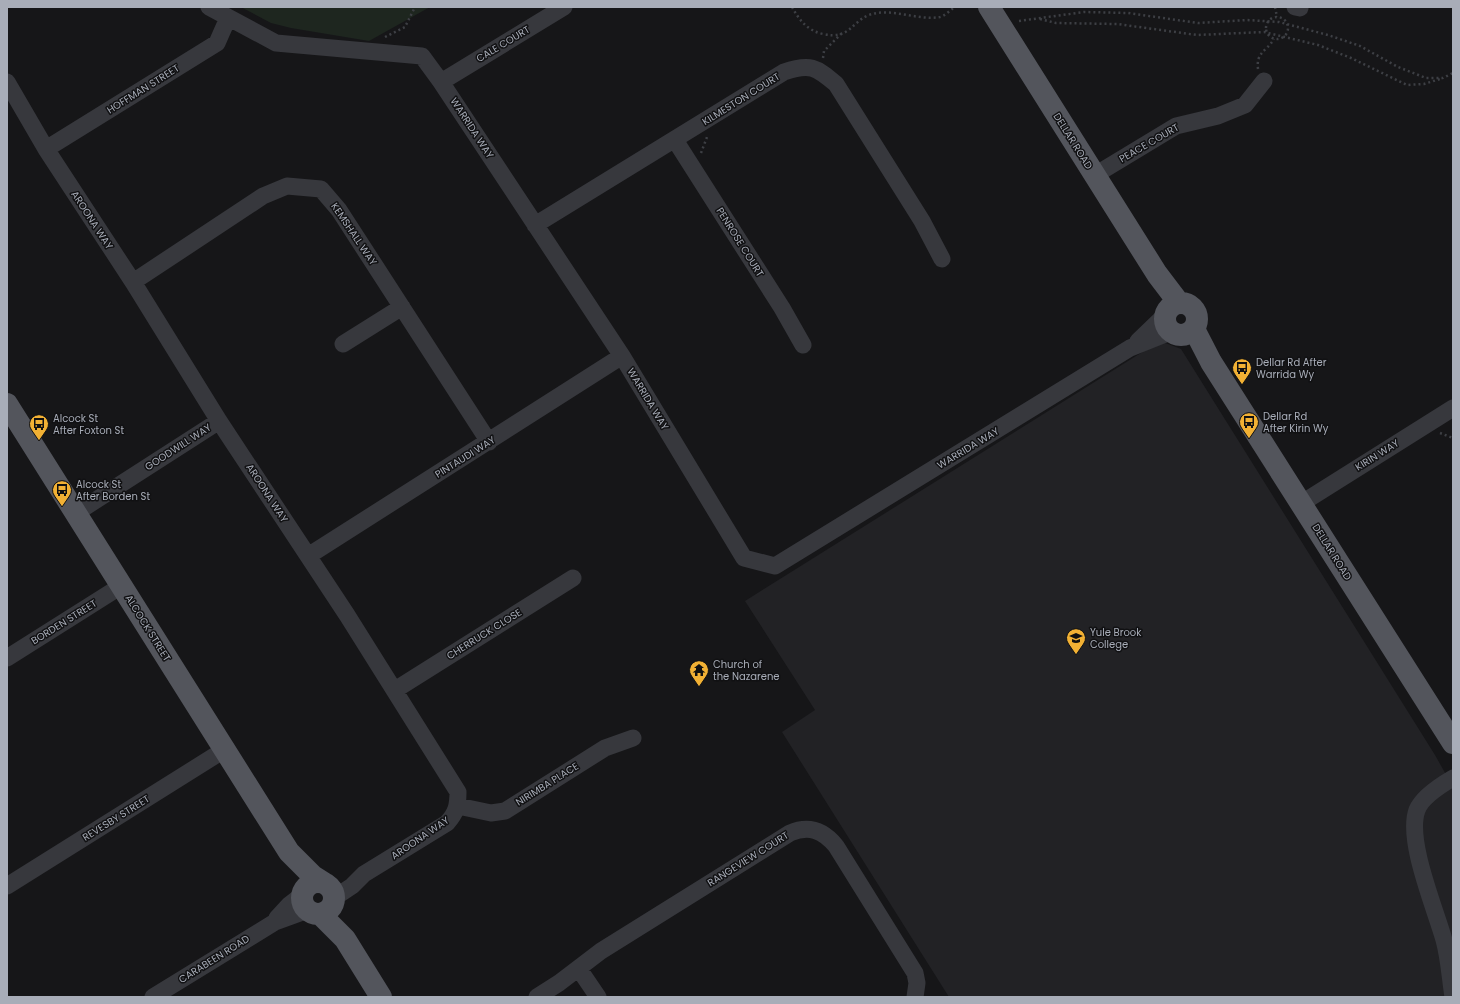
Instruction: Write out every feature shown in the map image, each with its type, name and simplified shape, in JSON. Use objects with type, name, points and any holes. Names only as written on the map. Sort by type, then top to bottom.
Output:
[{"type":"main road","name":"DELLAR ROAD","points":[[989,7],[1157,274],[1176,321],[1211,362],[1302,503],[1453,743]]},
{"type":"main road","name":"ALCOCK STREET","points":[[7,404],[13,427],[76,513],[381,997]]},
{"type":"street","name":"WARRIDA WAY","points":[[209,7],[276,43],[422,56],[441,82],[622,356],[744,558],[775,566],[1176,321]]},
{"type":"street","name":"CALE COURT","points":[[441,82],[564,7]]},
{"type":"street","name":"HOFFMAN STREET","points":[[46,149],[217,43],[228,18]]},
{"type":"street","name":"KILMESTON COURT","points":[[535,225],[784,72],[806,67],[820,70]]},
{"type":"street","points":[[820,70],[836,84],[922,221],[942,259]]},
{"type":"street","name":"PEACE COURT","points":[[1095,175],[1176,126],[1218,116],[1244,105],[1264,81]]},
{"type":"street","name":"AROONA WAY","points":[[7,82],[46,149],[133,282],[219,421],[395,690],[458,792],[458,806],[454,816],[447,823],[364,874],[319,898]]},
{"type":"street","name":"PENROSE COURT","points":[[675,140],[782,308],[803,345]]},
{"type":"street","name":"KEMSHALL WAY","points":[[133,282],[263,196],[287,186],[321,189],[339,210],[489,442]]},
{"type":"street","points":[[343,344],[402,307]]},
{"type":"street","name":"PINTAUDI WAY","points":[[308,556],[622,356]]},
{"type":"street","name":"KIRIN WAY","points":[[1302,503],[1452,412]]},
{"type":"street","name":"GOODWILL WAY","points":[[76,513],[219,421]]},
{"type":"street","name":"CHERRUCK CLOSE","points":[[395,690],[573,578]]},
{"type":"street","name":"BORDEN STREET","points":[[7,658],[121,586]]},
{"type":"street","name":"NIRIMBA PLACE","points":[[458,806],[491,813],[504,811],[605,748],[633,738]]},
{"type":"street","name":"REVESBY STREET","points":[[7,886],[224,750]]},
{"type":"street","points":[[1453,778],[1428,796],[1417,809],[1414,823],[1418,854],[1444,942],[1453,997]]},
{"type":"street","name":"RANGEVIEW COURT","points":[[538,997],[580,969],[602,952],[790,833],[802,829],[811,829],[825,835],[836,846],[909,962],[916,976],[917,989],[915,997]]},
{"type":"street","name":"CARABEEN ROAD","points":[[164,994],[275,922],[290,905],[319,898]]},
{"type":"street","points":[[580,969],[598,997]]},
{"type":"path","points":[[384,38],[405,27],[415,7]]},
{"type":"path","points":[[792,7],[808,28],[823,34],[841,34]]},
{"type":"path","points":[[820,70],[824,51],[841,34],[869,15],[886,14],[940,17],[955,7]]},
{"type":"path","points":[[1275,7],[1277,17]]},
{"type":"path","points":[[1016,22],[1084,12],[1128,13],[1198,23],[1247,20],[1286,23],[1360,46],[1398,67],[1426,78],[1443,78]]},
{"type":"path","points":[[1264,81],[1258,70],[1257,61],[1259,55],[1270,46],[1274,39],[1284,36],[1288,30],[1284,20],[1277,17],[1268,21],[1266,25],[1267,33],[1274,39]]},
{"type":"path","points":[[1037,19],[1056,24],[1117,24],[1197,35],[1267,33],[1284,36],[1318,45],[1351,58],[1407,85],[1424,84],[1453,73]]},
{"type":"shaded area","points":[[241,7],[430,7],[369,41],[291,28],[271,23]]},
{"type":"shaded area","name":"Yule Brook College","points":[[1160,341],[1181,349],[1435,755],[1453,787],[1453,997],[949,997],[782,732],[815,710],[745,601]]},
{"type":"place","name":"Dellar Rd After Warrida Wy","points":[[1242,385]]},
{"type":"place","name":"Dellar Rd After Kirin Wy","points":[[1249,439]]},
{"type":"place","name":"Alcock St After Foxton St","points":[[39,441]]},
{"type":"place","name":"Alcock St After Borden St","points":[[62,507]]},
{"type":"place","name":"Yule Brook College","points":[[1076,655]]},
{"type":"place","name":"Church of the Nazarene","points":[[699,687]]}]
